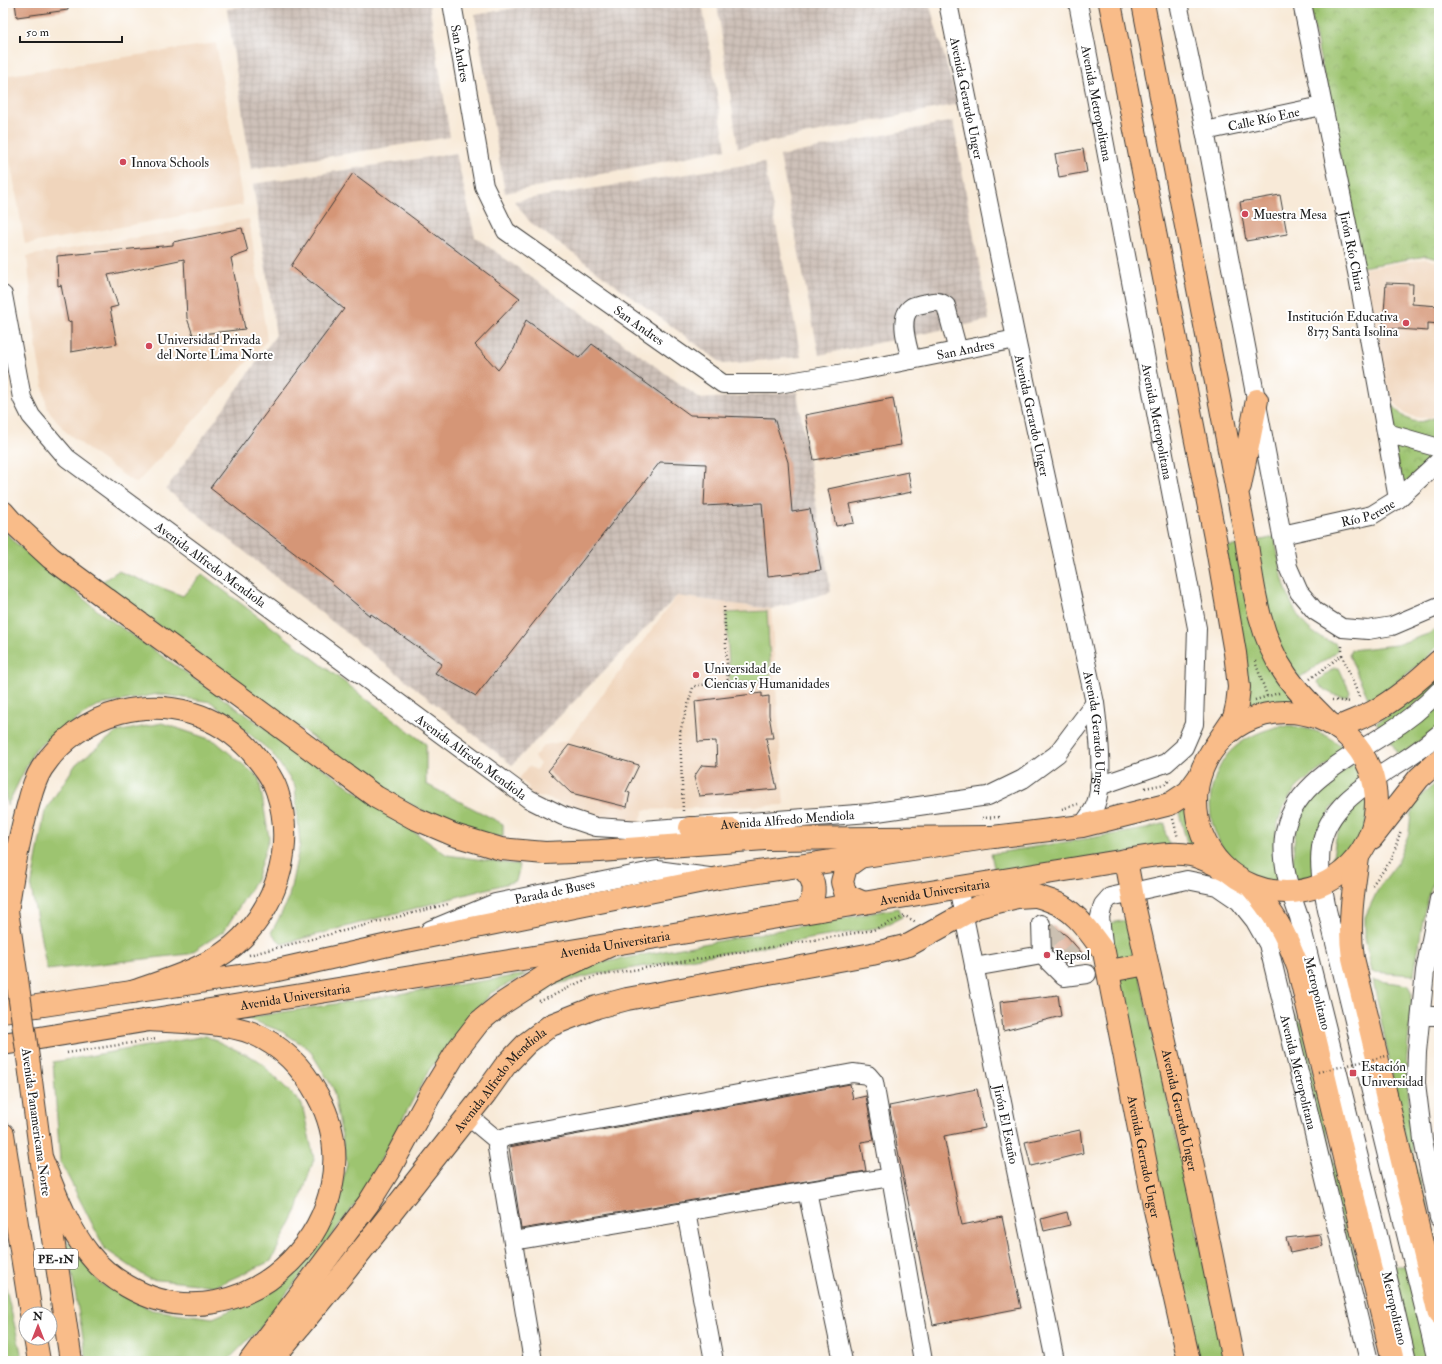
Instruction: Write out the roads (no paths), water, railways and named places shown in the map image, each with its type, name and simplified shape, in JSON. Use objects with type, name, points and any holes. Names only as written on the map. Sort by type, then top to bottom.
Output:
[{"type":"main road","points":[[1110,3],[1216,543],[1235,653],[1239,687],[1234,718],[1204,763],[1199,777],[1195,802],[1198,827],[1209,850],[1225,869],[1250,885],[1270,891],[1291,892],[1307,890],[1323,885],[1342,873],[1361,852],[1419,778],[1439,760]]},
{"type":"main road","points":[[1143,3],[1238,497],[1257,610],[1269,643],[1286,674],[1333,725],[1360,750],[1368,764],[1374,780],[1376,809],[1374,823],[1361,852],[1350,917],[1350,936],[1353,958],[1439,1314]]},
{"type":"main road","points":[[1238,497],[1257,400]]},
{"type":"main road","points":[[3,512],[51,558],[376,798],[414,818],[454,835],[501,848],[546,853],[600,852],[766,839],[993,837]]},
{"type":"main road","points":[[1213,749],[1231,731],[1254,718],[1279,713],[1305,714],[1333,725],[1372,712],[1387,704],[1410,687],[1439,661]]},
{"type":"main road","points":[[7,912],[17,844],[32,791],[41,769],[59,747],[82,728],[106,716],[135,709],[164,707],[191,712],[220,724],[244,743],[263,764],[276,790],[282,817],[285,846],[279,876],[269,901],[242,940],[204,966],[132,992]]},
{"type":"main road","points":[[3,1011],[273,971],[397,943],[718,878],[993,837],[1082,826],[1170,804],[1188,792],[1199,777]]},
{"type":"main road","points":[[687,828],[762,833],[800,839]]},
{"type":"main road","name":"Avenida Universitaria","points":[[3,1044],[1166,854],[1182,854],[1199,857],[1225,869]]},
{"type":"main road","points":[[860,857],[846,867],[842,882],[846,895],[864,903]]},
{"type":"main road","name":"Avenida Gerardo Unger","points":[[1126,860],[1147,964],[1199,1193],[1233,1361]]},
{"type":"main road","points":[[798,866],[808,873],[814,884],[813,900],[810,906],[803,913]]},
{"type":"main road","name":"Avenida Gerrado Unger","points":[[996,881],[1051,901],[1069,910],[1086,928],[1107,961],[1155,1210],[1189,1361]]},
{"type":"main road","name":"Avenida Panamericana Norte","points":[[3,882],[18,979],[41,1157],[71,1361]]},
{"type":"main road","name":"Avenida Metropolitana","points":[[1250,885],[1268,906],[1288,940],[1298,967],[1392,1361]]},
{"type":"main road","name":"Avenida Alfredo Mendiola","points":[[271,1361],[468,1116],[505,1066],[527,1042],[551,1025],[597,1007],[627,999],[765,975],[872,954],[909,945],[977,907],[1000,900],[1034,896]]},
{"type":"main road","points":[[250,1361],[368,1204],[388,1172],[458,1049],[479,1022],[500,1005],[548,974],[613,944]]},
{"type":"main road","points":[[1107,961],[1147,964]]},
{"type":"main road","points":[[41,1157],[63,1211],[89,1254],[113,1278],[139,1293],[168,1303],[198,1305],[227,1300],[248,1292],[280,1272],[302,1250],[317,1228],[331,1195],[335,1163],[332,1131],[324,1107],[310,1081],[295,1063],[275,1046],[251,1033],[228,1027],[148,1020]]},
{"type":"main road","name":"PE-1N","points":[[3,1134],[30,1306]]},
{"type":"main road","points":[[1380,1308],[1376,1342],[1381,1361]]},
{"type":"main road","points":[[36,1346],[39,1361]]},
{"type":"street","name":"San Andres","points":[[452,3],[484,186],[506,231],[723,384],[778,384],[1016,339]]},
{"type":"street","name":"Avenida Gerardo Unger","points":[[948,3],[1016,339],[1095,702],[1098,735],[1099,786],[1095,807],[1082,826]]},
{"type":"street","name":"Avenida Metropolitana","points":[[1078,3],[1197,628],[1194,724],[1184,747],[1166,763],[1099,786]]},
{"type":"street","points":[[1178,3],[1205,131],[1288,567],[1299,592],[1314,611],[1342,636],[1392,626],[1439,606]]},
{"type":"street","name":"Jirón Río Chira","points":[[1302,3],[1358,276],[1398,499]]},
{"type":"street","name":"Calle Río Ene","points":[[1205,131],[1322,106]]},
{"type":"street","name":"Avenida Alfredo Mendiola","points":[[3,295],[22,398],[31,416],[67,458],[481,762],[529,799],[562,816],[596,827],[642,830],[687,828],[870,813],[988,796],[1023,779],[1057,754],[1095,702]]},
{"type":"street","points":[[911,360],[904,328],[907,311],[912,306],[942,302],[946,306],[958,351]]},
{"type":"street","points":[[1386,433],[1439,448]]},
{"type":"street","name":"Río Perene","points":[[1282,535],[1372,515],[1398,499],[1439,461]]},
{"type":"street","name":"Metropolitano","points":[[1407,1361],[1377,1230],[1299,916],[1291,892],[1284,837],[1287,822],[1293,808],[1308,788],[1360,750],[1391,731],[1439,692]]},
{"type":"street","points":[[1437,1361],[1329,919],[1320,871],[1321,846],[1324,834],[1330,821],[1342,806],[1357,792],[1409,757],[1439,734]]},
{"type":"street","name":"Avenida Metropolitana","points":[[1132,891],[1187,880],[1217,886],[1239,900],[1255,921],[1268,944],[1369,1361]]},
{"type":"street","name":"Jirón El Estaño","points":[[958,888],[1055,1361]]},
{"type":"street","name":"Avenida Gerrado Unger","points":[[1107,961],[1100,917],[1103,905],[1110,897],[1132,891]]},
{"type":"street","points":[[1034,896],[1043,927],[1042,955],[1064,977],[1087,974],[1107,961]]},
{"type":"street","points":[[1439,899],[1425,970],[1430,1016],[1417,1052],[1416,1084],[1423,1140],[1439,1218]]},
{"type":"street","points":[[974,967],[1042,955]]},
{"type":"street","points":[[1075,960],[1087,974]]},
{"type":"street","points":[[533,1361],[496,1148],[498,1141],[505,1137],[853,1073],[868,1075],[874,1082],[923,1361]]},
{"type":"street","points":[[468,1116],[498,1141]]},
{"type":"street","points":[[513,1241],[891,1177]]},
{"type":"street","points":[[807,1191],[843,1361]]},
{"type":"street","points":[[686,1212],[714,1361]]},
{"type":"tunnel","points":[[1046,929],[1075,960]]},
{"type":"place","name":"Innova Schools","points":[[123,162]]},
{"type":"place","name":"Muestra Mesa","points":[[1245,214]]},
{"type":"place","name":"Institución Educativa 8173 Santa Isolina","points":[[1406,323]]},
{"type":"place","name":"Universidad Privada del Norte Lima Norte","points":[[149,346]]},
{"type":"place","name":"Universidad de Ciencias y Humanidades","points":[[696,675]]},
{"type":"place","name":"Repsol","points":[[1047,955]]},
{"type":"place","name":"Estación Universidad","points":[[1353,1073]]}]
